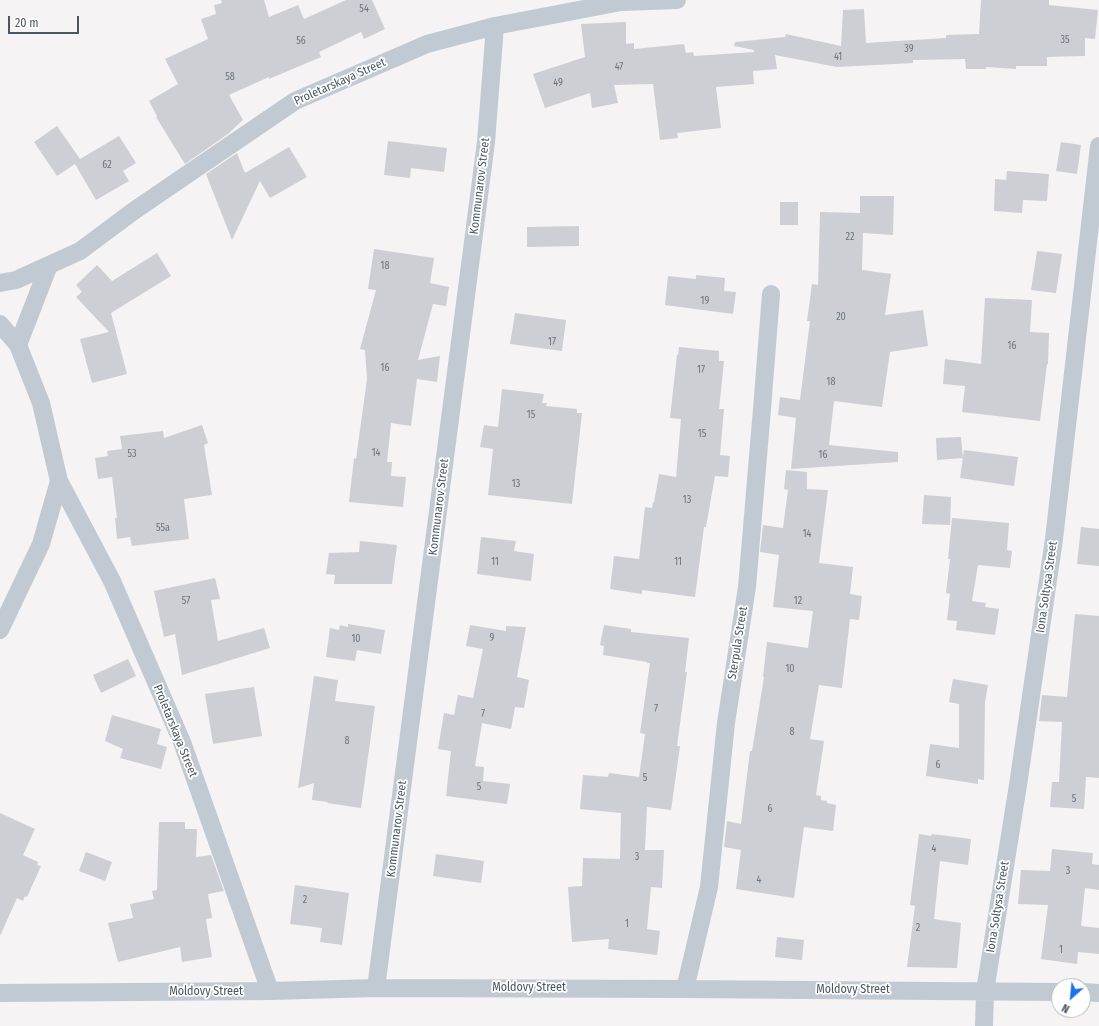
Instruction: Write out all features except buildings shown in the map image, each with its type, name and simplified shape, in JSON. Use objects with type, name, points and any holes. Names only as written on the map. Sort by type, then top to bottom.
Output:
[{"type":"street","name":"Proletarskaya Street","points":[[0,283],[16,280],[80,251],[135,210],[295,101],[427,44],[495,26],[621,2],[677,0]]},
{"type":"street","name":"Kommunarov Street","points":[[376,988],[486,142],[495,26]]},
{"type":"street","name":"Iona Soltysa Street","points":[[984,1026],[985,991],[1018,785],[1054,539],[1099,146]]},
{"type":"street","points":[[18,346],[49,265]]},
{"type":"street","name":"Sterpula Street","points":[[685,989],[709,887],[726,723],[747,587],[771,294]]},
{"type":"street","name":"Proletarskaya Street","points":[[0,324],[18,346],[41,404],[59,481],[112,581],[182,742],[270,991]]},
{"type":"street","name":"Proletarskaya Street","points":[[0,630],[41,544],[59,481]]},
{"type":"street","name":"Moldovy Street","points":[[0,993],[270,991],[376,988],[1051,992]]}]
